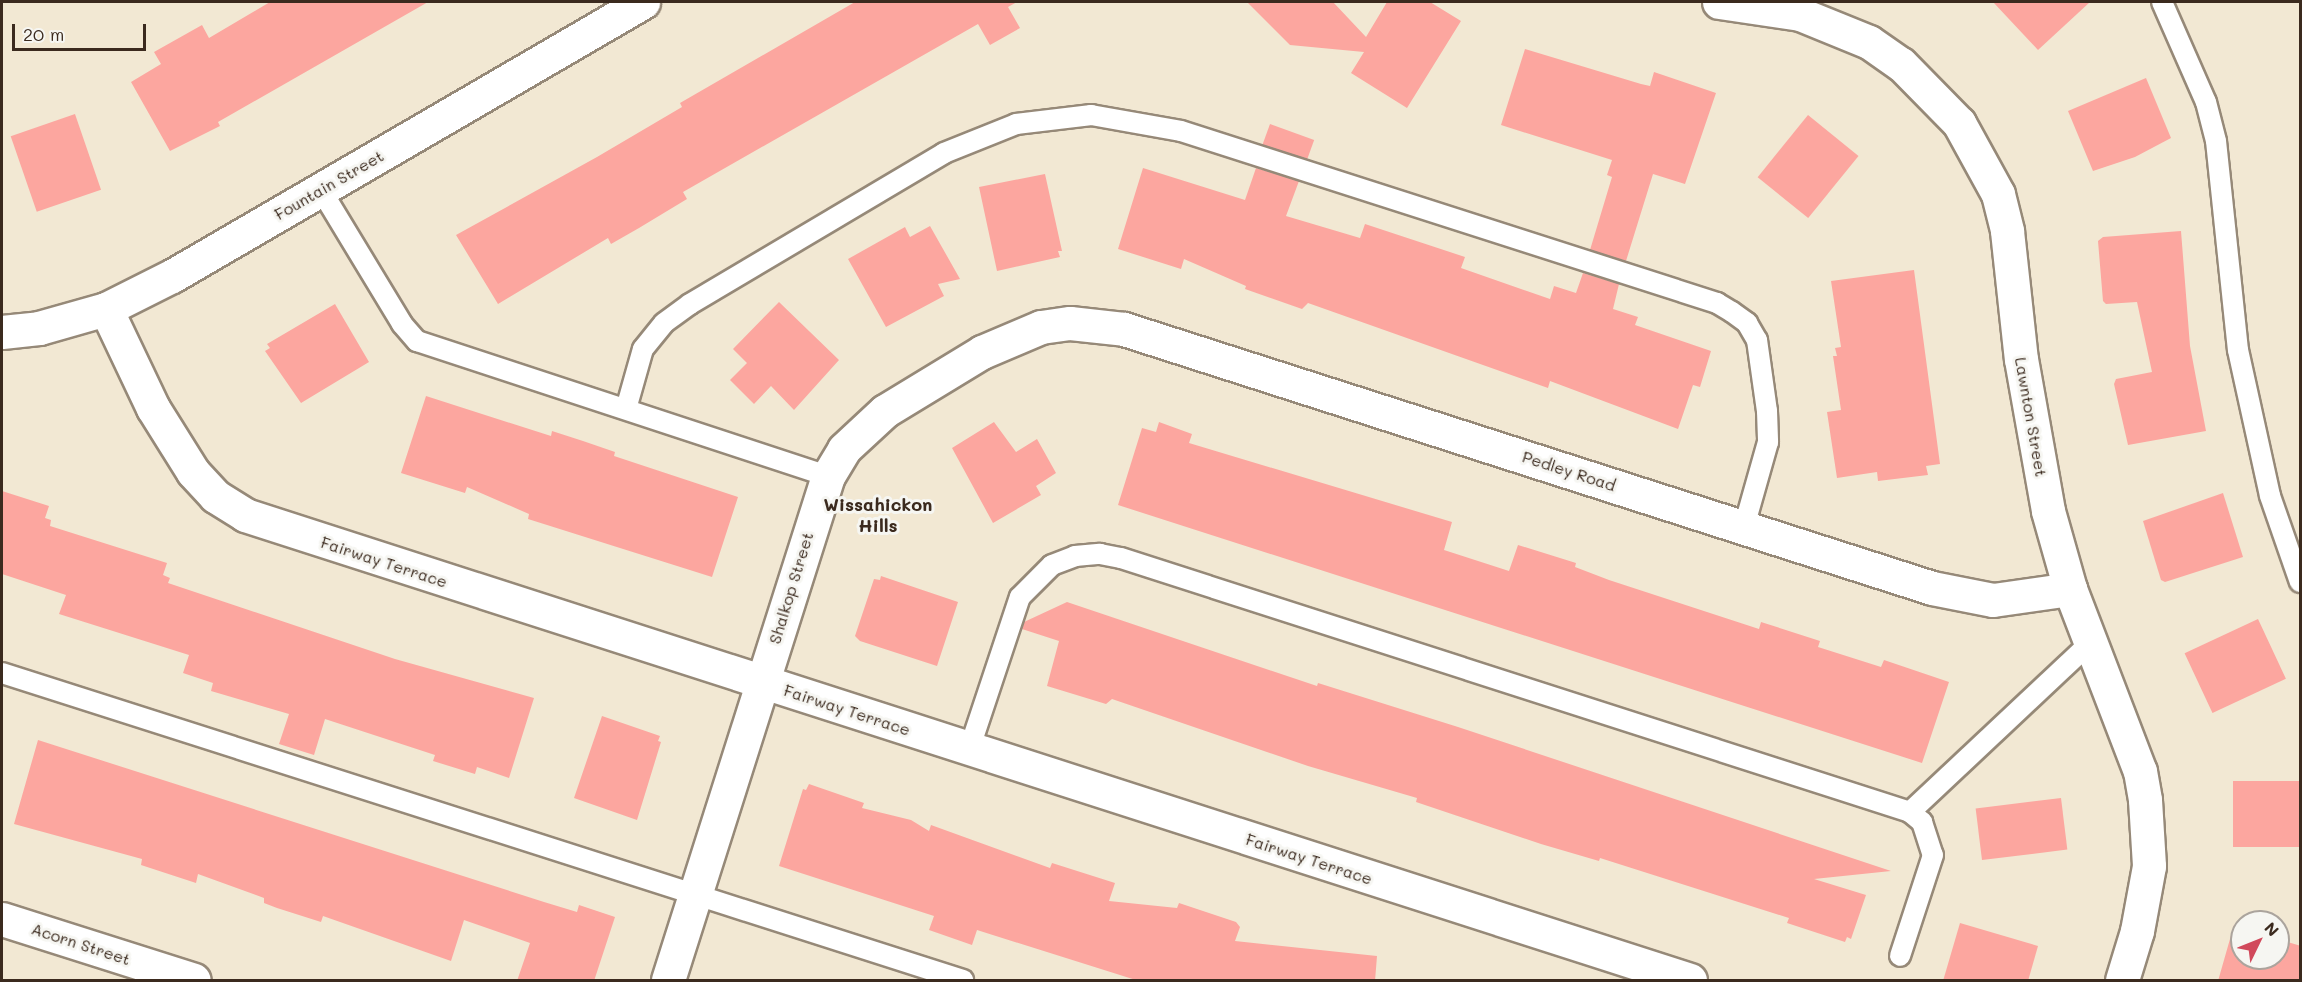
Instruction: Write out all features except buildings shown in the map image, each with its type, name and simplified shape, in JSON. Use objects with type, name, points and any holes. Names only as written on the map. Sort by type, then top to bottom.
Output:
[{"type":"street","name":"Fountain Street","points":[[2,332],[39,328],[106,309],[172,276],[643,2]]},
{"type":"street","name":"Lawnton Street","points":[[1719,2],[1800,14],[1869,42],[1932,93],[1959,123],[1982,159],[2007,231],[2032,435],[2070,589],[2140,771],[2150,833],[2145,896],[2122,981]]},
{"type":"street","name":"Fairway Terrace","points":[[106,309],[153,408],[193,472],[215,496],[245,515],[1690,981]]},
{"type":"street","name":"Pedley Road","points":[[1070,323],[1124,329],[1966,596],[2020,599],[2070,589]]},
{"type":"street","name":"Shalkop Street","points":[[668,981],[828,476],[844,449],[885,411],[1013,336],[1070,323]]},
{"type":"street","name":"Acorn Street","points":[[2,919],[194,981]]},
{"type":"lane","points":[[2162,2],[2206,102],[2216,141],[2238,350],[2270,496],[2301,582]]},
{"type":"lane","points":[[626,409],[642,349],[664,323],[690,304],[868,196],[963,144],[1016,124],[1091,115],[1181,131],[1698,297],[1732,312],[1747,323],[1757,340],[1767,411],[1768,442],[1744,527]]},
{"type":"lane","points":[[321,190],[402,324],[417,341],[828,476]]},
{"type":"lane","points":[[969,750],[1020,597],[1052,565],[1076,556],[1100,554],[1910,812],[1922,822],[1933,855],[1900,956]]},
{"type":"lane","points":[[1910,812],[2090,644]]},
{"type":"lane","points":[[2,673],[963,981]]},
{"type":"district","name":"Wissahickon Hills","points":[[878,515]]}]
